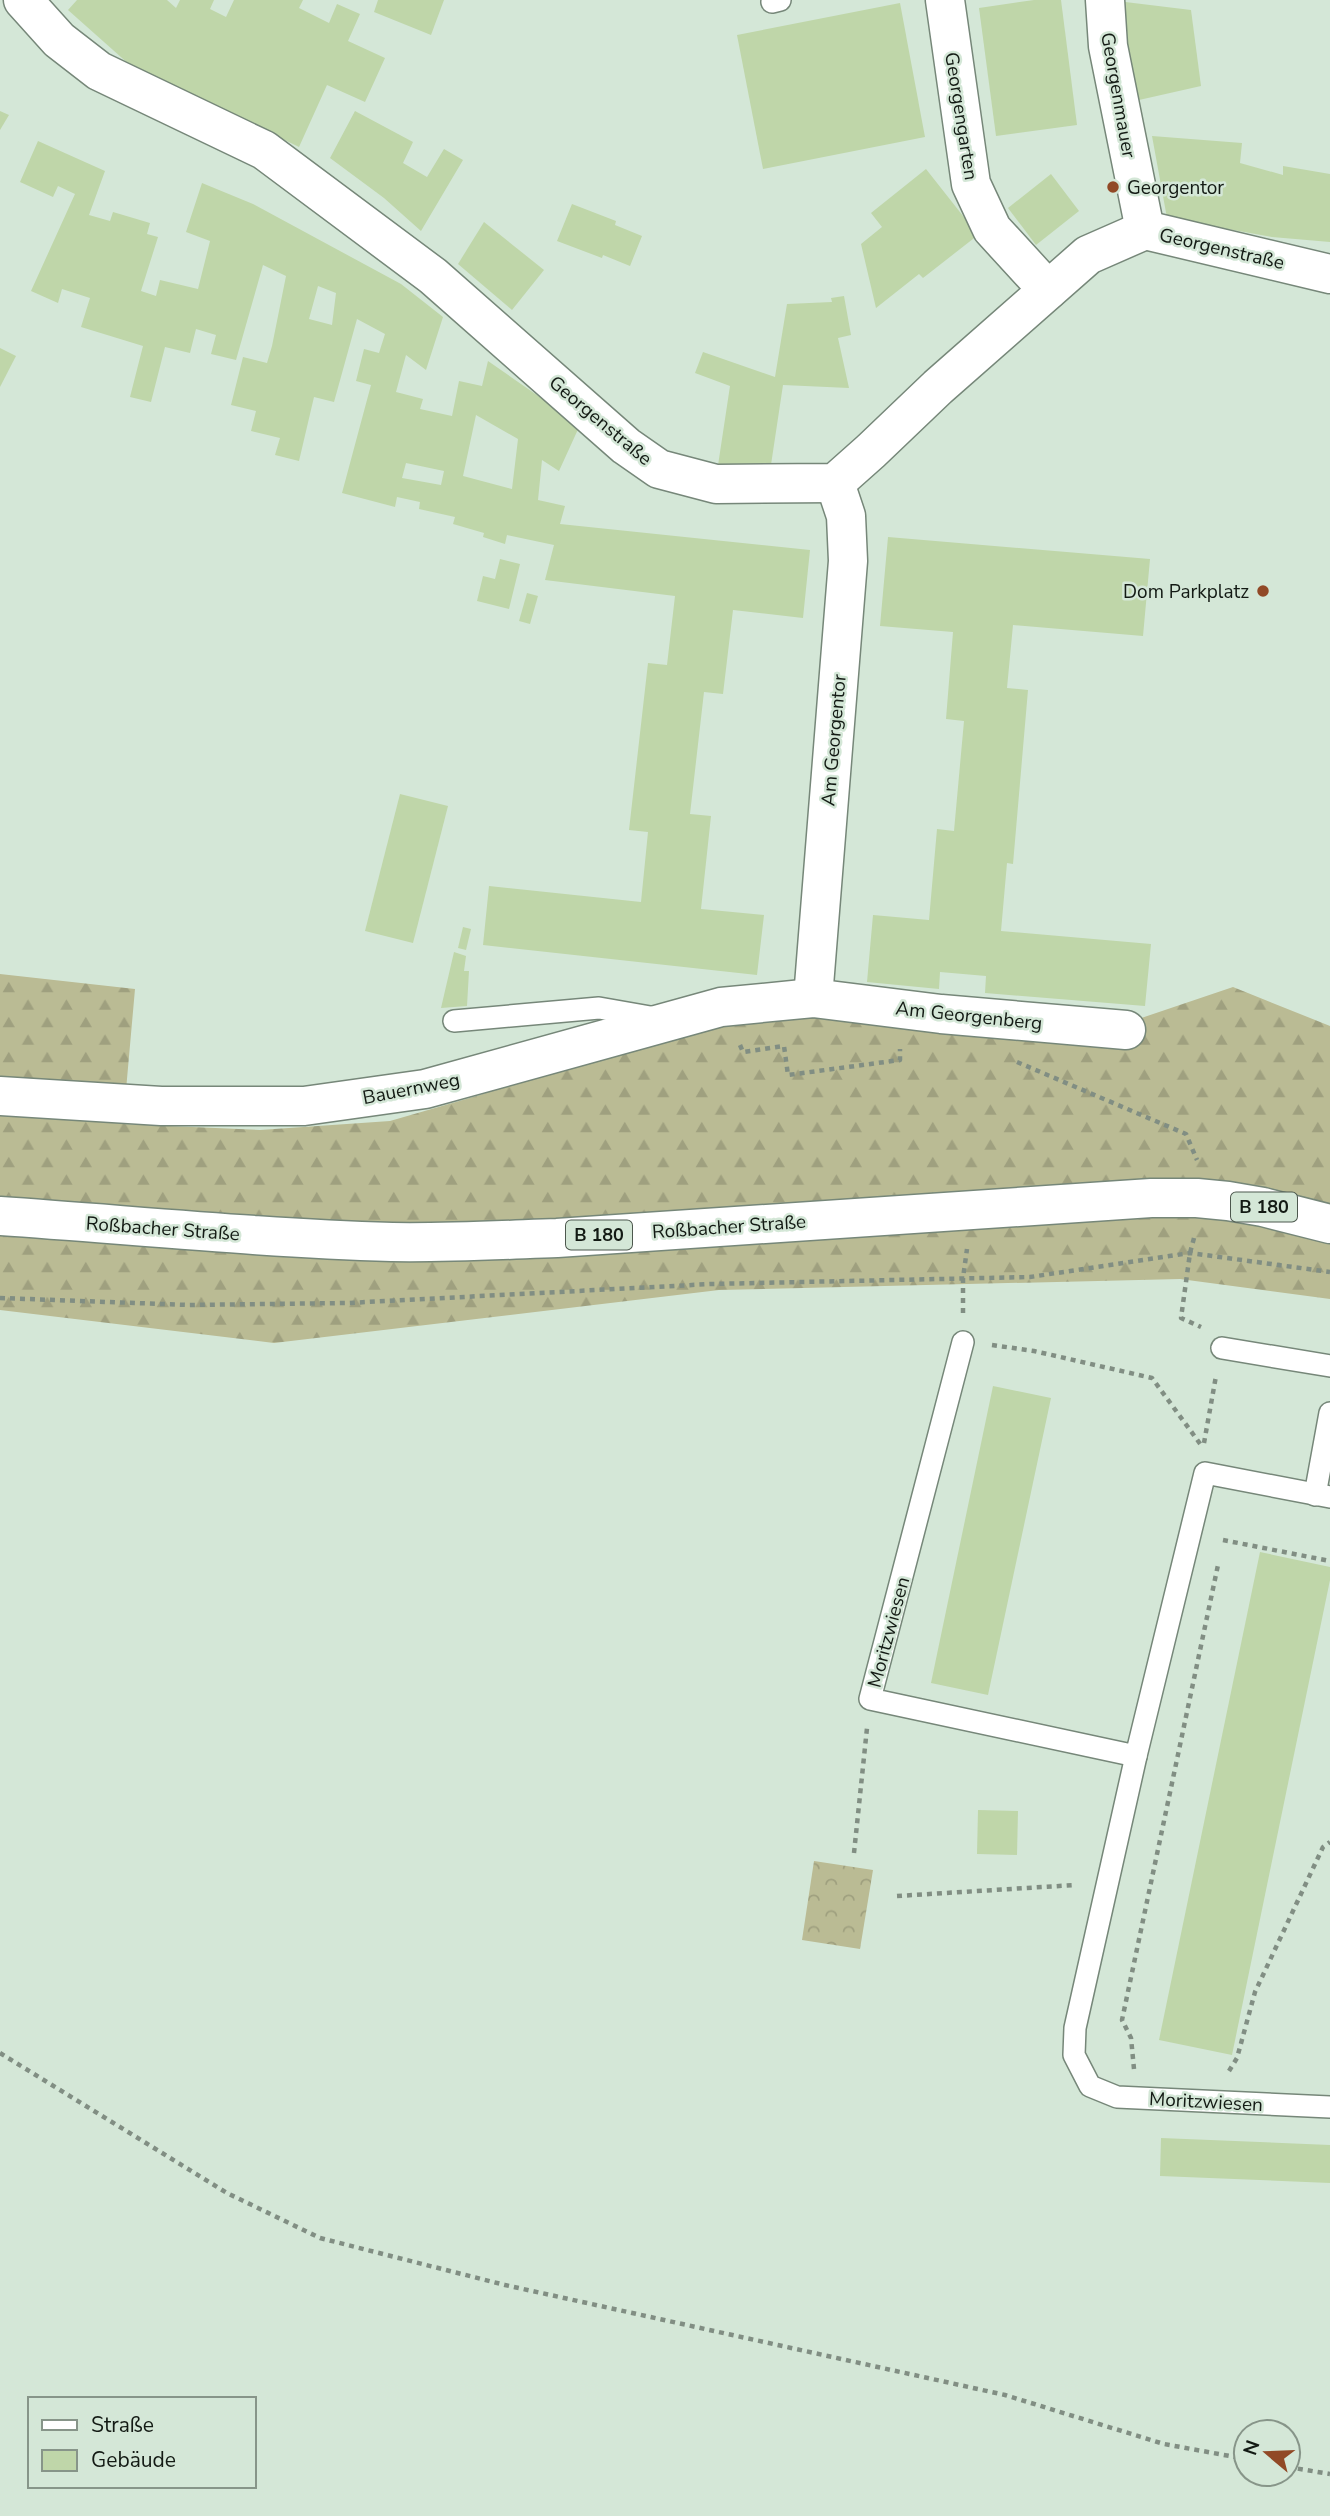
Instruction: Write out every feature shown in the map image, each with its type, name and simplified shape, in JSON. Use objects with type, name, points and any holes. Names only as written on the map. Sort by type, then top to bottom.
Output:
[{"type":"street","name":"Georgenstraße","points":[[23,0],[59,40],[99,71],[264,150],[433,276],[626,446],[660,469],[716,485],[835,483],[938,387],[1088,255],[1145,230],[1330,274]]},
{"type":"street","name":"Georgengarten","points":[[945,0],[971,184],[992,229],[1048,290]]},
{"type":"street","name":"Georgenmauer","points":[[1105,0],[1108,46],[1145,230]]},
{"type":"street","name":"Am Georgentor","points":[[813,998],[848,561],[846,516],[835,483]]},
{"type":"street","name":"Bauernweg","points":[[0,1096],[161,1106],[304,1106],[425,1089],[721,1007],[813,998]]},
{"type":"street","name":"Am Georgenberg","points":[[813,998],[941,1014],[1126,1030]]},
{"type":"street","name":"Roßbacher Straße","points":[[0,1216],[325,1239],[408,1242],[557,1238],[1097,1200],[1197,1198],[1263,1207],[1330,1224]]},
{"type":"lane","points":[[454,1021],[599,1009],[672,1020]]},
{"type":"lane","name":"Moritzwiesen","points":[[963,1342],[870,1699],[1136,1756]]},
{"type":"lane","points":[[1222,1348],[1330,1366]]},
{"type":"lane","points":[[1205,1473],[1323,1496],[1330,1413]]},
{"type":"lane","name":"Moritzwiesen","points":[[1205,1473],[1107,1883],[1075,2028],[1074,2056],[1090,2086],[1117,2097],[1330,2107]]},
{"type":"path","points":[[721,1007],[743,1052],[784,1046],[788,1075],[900,1059],[900,1039]]},
{"type":"path","points":[[1010,1060],[1186,1134],[1198,1160]]},
{"type":"path","points":[[966,1209],[963,1342],[1034,1351],[1152,1378],[1203,1447],[1205,1473]]},
{"type":"path","points":[[0,1298],[189,1305],[348,1303],[711,1284],[1030,1276],[1190,1254],[1330,1272]]},
{"type":"path","points":[[1137,2098],[1130,2038],[1122,2020],[1226,1527]]},
{"type":"path","points":[[1223,1540],[1330,1561]]},
{"type":"path","points":[[854,1853],[870,1699]]},
{"type":"path","points":[[1210,2101],[1237,2058],[1255,1992],[1323,1847],[1330,1842]]},
{"type":"path","points":[[897,1896],[1107,1883]]},
{"type":"path","points":[[0,2053],[227,2193],[320,2238],[505,2285],[993,2392],[1164,2444],[1232,2456]]},
{"type":"path","points":[[1302,2469],[1330,2474]]},
{"type":"green space","points":[[0,974],[135,989],[123,1124],[260,1130],[390,1121],[480,1095],[677,1025],[786,1016],[1094,1034],[1233,987],[1330,1026],[1330,1299],[1180,1279],[719,1290],[274,1343],[0,1310]]},
{"type":"green space","points":[[814,1861],[873,1870],[860,1949],[802,1940]]},
{"type":"building","points":[[77,0],[167,0],[176,8],[180,0],[214,0],[210,9],[226,17],[234,0],[303,0],[299,8],[329,23],[337,4],[360,14],[348,41],[385,58],[365,102],[327,85],[299,147],[143,71],[140,74],[68,10]]},
{"type":"building","points":[[378,0],[444,0],[431,35],[374,12]]},
{"type":"building","points":[[1034,0],[1061,0],[1077,125],[996,136],[979,8]]},
{"type":"building","points":[[1117,1],[1191,10],[1201,86],[1139,100]]},
{"type":"building","points":[[900,3],[925,137],[763,169],[737,35]]},
{"type":"building","points":[[0,111],[9,115],[0,130]]},
{"type":"building","points":[[355,111],[413,142],[403,163],[427,177],[444,149],[463,160],[421,231],[384,198],[330,158]]},
{"type":"building","points":[[1152,136],[1242,143],[1240,163],[1283,175],[1283,166],[1330,174],[1330,242],[1272,237],[1167,218]]},
{"type":"building","points":[[38,141],[105,171],[89,215],[110,221],[113,212],[150,223],[147,234],[158,237],[141,291],[156,296],[160,280],[198,289],[210,241],[186,232],[202,183],[253,204],[401,284],[443,317],[426,370],[406,355],[396,392],[423,399],[420,409],[452,416],[459,381],[482,386],[488,361],[580,425],[559,471],[542,460],[538,500],[565,506],[560,524],[810,550],[803,618],[733,610],[723,694],[704,692],[690,814],[711,816],[701,909],[764,915],[757,975],[483,945],[489,886],[641,902],[648,832],[629,830],[648,663],[667,665],[675,596],[545,580],[554,545],[507,535],[505,544],[483,537],[484,533],[453,524],[455,517],[419,509],[420,502],[397,497],[395,507],[342,493],[371,385],[356,381],[364,349],[379,353],[385,334],[357,319],[334,402],[314,397],[299,461],[275,455],[280,438],[251,431],[256,411],[231,405],[243,357],[267,363],[272,346],[286,276],[263,265],[236,360],[211,354],[216,335],[196,329],[190,353],[165,347],[151,402],[130,397],[143,346],[81,327],[90,298],[62,289],[58,303],[31,291],[75,194],[58,186],[53,197],[20,182]],"holes":[[[318,286],[336,293],[332,325],[309,319]],[[476,415],[518,439],[512,489],[463,476]],[[406,463],[444,471],[441,485],[402,478]]]},
{"type":"building","points":[[926,169],[978,235],[923,278],[919,274],[876,308],[861,244],[882,227],[871,213]]},
{"type":"building","points":[[1051,174],[1079,211],[1036,245],[1008,208]]},
{"type":"building","points":[[572,204],[616,221],[615,225],[642,236],[630,266],[557,241]]},
{"type":"building","points":[[484,222],[544,270],[512,310],[458,264]]},
{"type":"building","points":[[844,296],[851,335],[838,338],[849,388],[783,385],[769,478],[717,472],[730,386],[695,373],[703,352],[775,377],[787,304],[832,302],[831,298]]},
{"type":"building","points":[[0,348],[16,356],[0,387]]},
{"type":"building","points":[[888,537],[1150,559],[1143,636],[1013,625],[1007,688],[1028,690],[1013,864],[1007,863],[1001,931],[1151,944],[1145,1006],[985,993],[986,976],[940,972],[939,989],[867,982],[873,915],[929,920],[937,829],[954,831],[964,721],[946,719],[953,632],[880,626]]},
{"type":"building","points":[[500,559],[520,564],[509,609],[477,601],[483,576],[495,579]]},
{"type":"building","points":[[527,593],[538,596],[530,624],[519,621]]},
{"type":"building","points":[[400,794],[448,806],[413,943],[365,931]]},
{"type":"building","points":[[463,927],[471,929],[466,950],[458,948]]},
{"type":"building","points":[[454,952],[466,956],[464,971],[469,971],[467,1006],[441,1008]]},
{"type":"building","points":[[993,1386],[1051,1398],[988,1695],[931,1683]]},
{"type":"building","points":[[1260,1552],[1330,1567],[1330,1580],[1232,2055],[1159,2040]]},
{"type":"building","points":[[978,1810],[1018,1811],[1017,1855],[977,1854]]},
{"type":"building","points":[[1161,2138],[1330,2145],[1330,2183],[1160,2176]]},
{"type":"place","name":"Georgentor","points":[[1113,187]]},
{"type":"place","name":"Dom Parkplatz","points":[[1263,591]]}]
